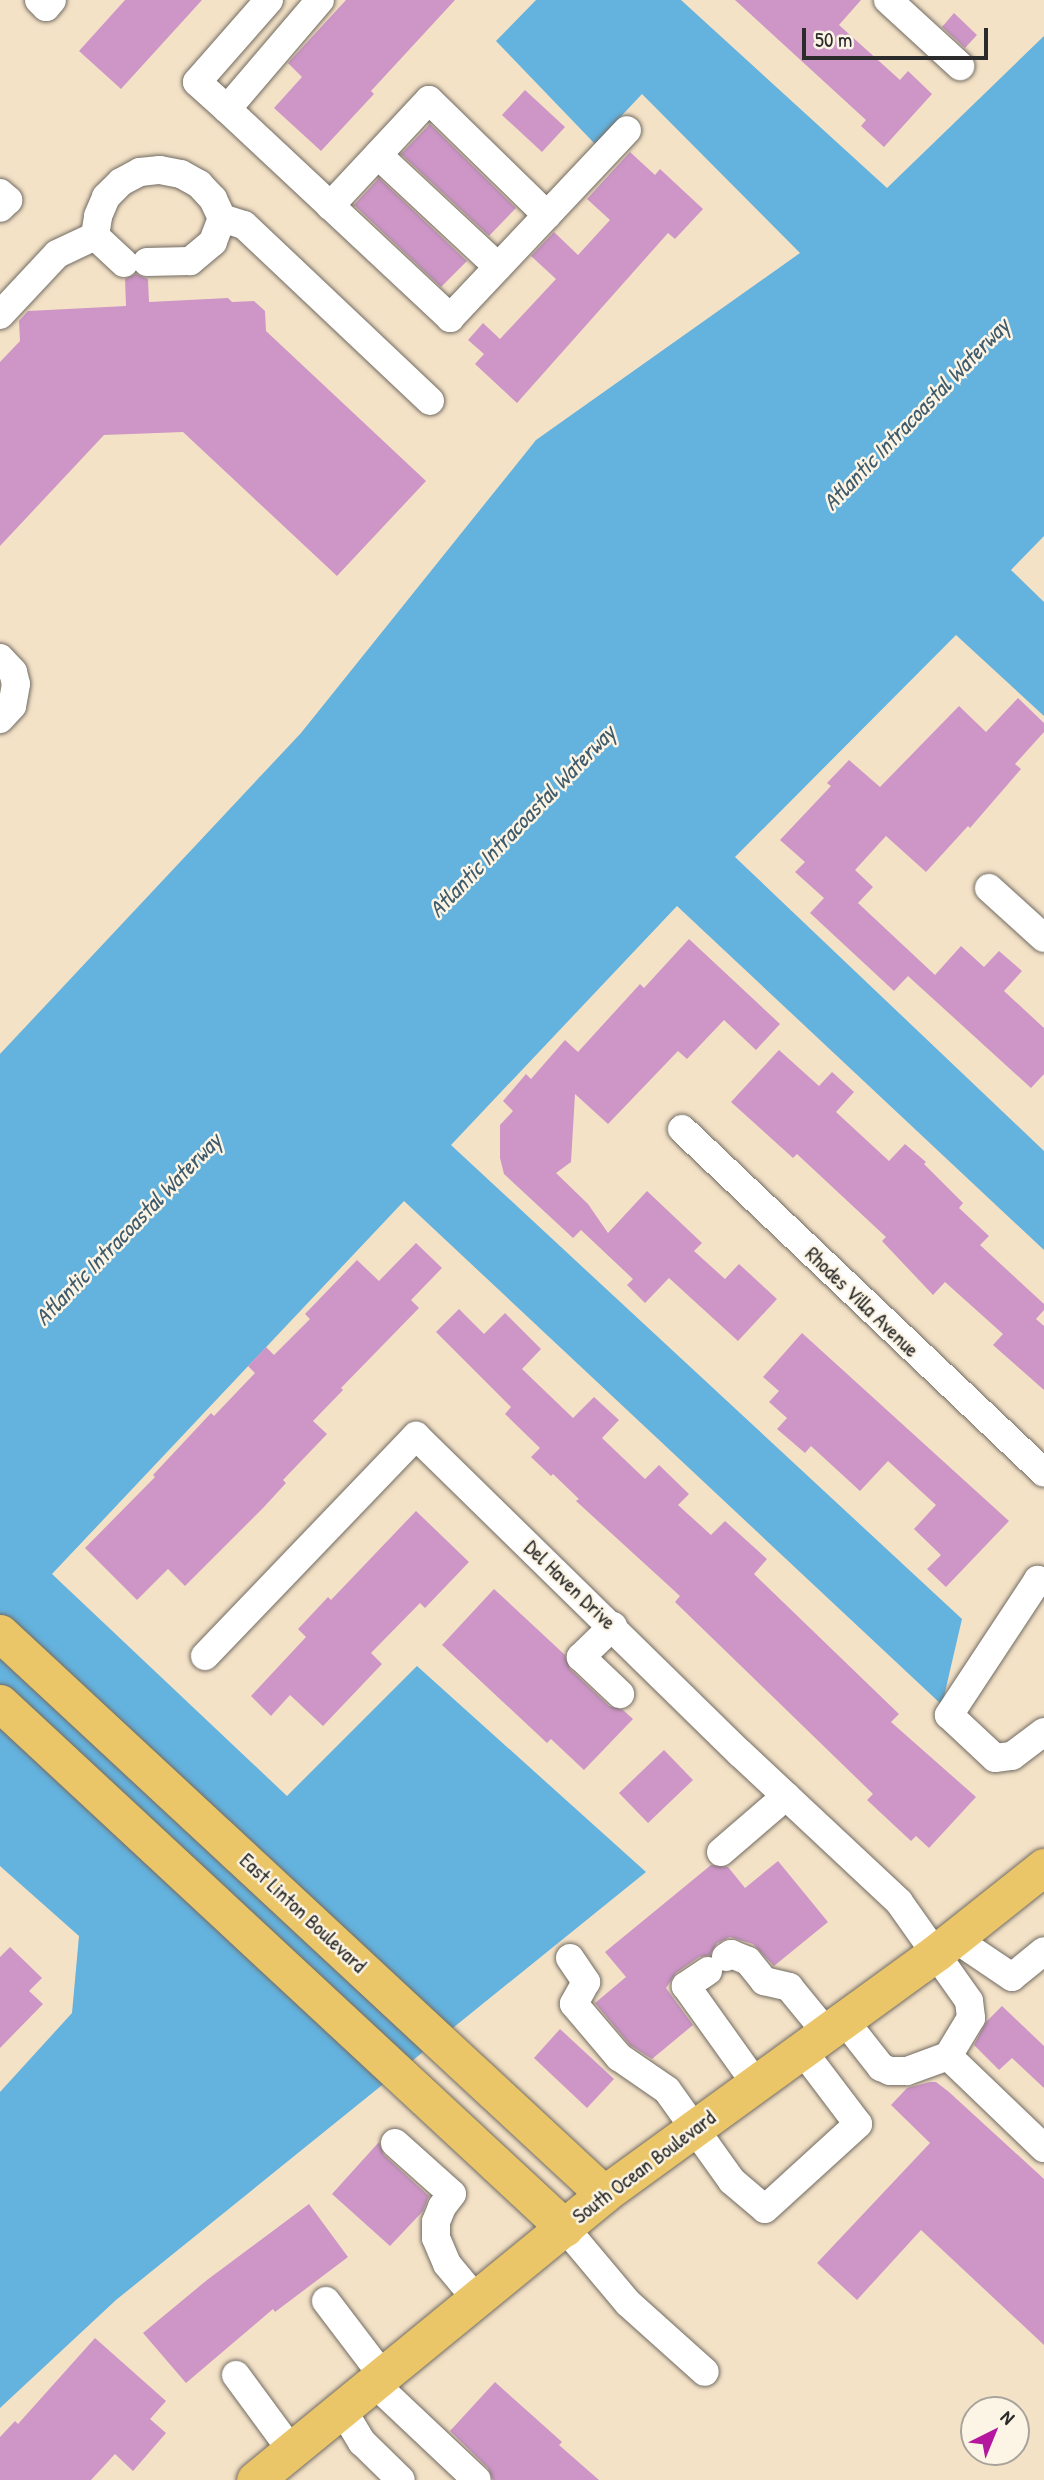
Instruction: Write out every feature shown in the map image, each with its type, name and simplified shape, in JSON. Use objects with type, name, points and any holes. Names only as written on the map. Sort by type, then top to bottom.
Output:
[{"type":"main road","name":"East Linton Boulevard","points":[[0,1633],[604,2194]]},
{"type":"main road","points":[[0,1703],[565,2228]]},
{"type":"main road","name":"South Ocean Boulevard","points":[[273,2469],[604,2194],[946,1945],[1044,1867]]},
{"type":"street","points":[[38,0],[46,7],[52,0]]},
{"type":"street","points":[[299,25],[270,0],[197,82],[450,318],[627,130]]},
{"type":"street","points":[[227,109],[320,0]]},
{"type":"street","points":[[888,0],[960,66]]},
{"type":"street","points":[[330,206],[429,100],[547,215]]},
{"type":"street","points":[[378,155],[498,267]]},
{"type":"street","points":[[160,170],[181,174],[200,184],[213,199],[222,219],[213,242],[190,261],[136,262],[95,236],[98,216],[106,197],[121,182],[140,173],[160,170]]},
{"type":"street","points":[[0,193],[8,200],[0,208]]},
{"type":"street","points":[[222,219],[244,225],[430,401]]},
{"type":"street","points":[[0,315],[57,254],[95,236]]},
{"type":"street","points":[[0,658],[13,672],[16,684],[12,706],[0,719]]},
{"type":"street","points":[[989,888],[1044,938]]},
{"type":"street","name":"Rhodes Villa Avenue","points":[[682,1129],[1044,1472]]},
{"type":"street","name":"Del Haven Drive","points":[[205,1656],[416,1436],[786,1796],[946,1945],[969,2001],[971,2018],[948,2056]]},
{"type":"street","points":[[1044,1583],[1038,1580],[949,1715],[995,1758],[1012,1756],[1044,1732]]},
{"type":"street","points":[[613,1626],[581,1657],[620,1694]]},
{"type":"street","points":[[721,1852],[786,1796]]},
{"type":"street","points":[[946,1945],[1013,1977],[1044,1951]]},
{"type":"street","points":[[570,1958],[586,1982],[574,2004],[619,2057],[667,2090],[732,2181],[765,2210],[858,2124],[824,2034],[789,1987],[764,1981],[748,1961],[732,1954],[686,1986],[756,2084]]},
{"type":"street","points":[[824,2034],[890,2071],[906,2071],[948,2056],[1044,2148]]},
{"type":"street","points":[[395,2143],[452,2194],[442,2207],[436,2222],[436,2238],[447,2264],[477,2300]]},
{"type":"street","points":[[565,2228],[628,2302],[705,2372]]},
{"type":"street","points":[[326,2301],[379,2380],[477,2480]]},
{"type":"street","points":[[236,2375],[273,2469]]},
{"type":"street","points":[[342,2409],[362,2442],[401,2480]]},
{"type":"water","name":"Atlantic Intracoastal Waterway","points":[[536,0],[681,0],[887,188],[1044,36],[1044,536],[1011,570],[1044,602],[1044,716],[956,635],[735,857],[1044,1151],[1044,1250],[677,906],[451,1145],[962,1619],[942,1705],[404,1201],[52,1574],[287,1796],[417,1666],[646,1872],[116,2300],[0,2408],[0,2092],[72,2013],[79,1936],[0,1866],[0,1054],[301,733],[536,440],[800,253],[642,94],[595,144],[496,41]]},
{"type":"building","points":[[125,0],[202,0],[121,89],[79,51]]},
{"type":"building","points":[[346,0],[455,0],[371,91],[374,94],[321,151],[274,108],[302,77],[288,63]]},
{"type":"building","points":[[735,0],[861,0],[839,25],[900,80],[908,71],[932,94],[884,147],[861,126],[866,120]]},
{"type":"building","points":[[954,13],[977,35],[965,48],[942,27]]},
{"type":"building","points":[[525,90],[565,127],[542,152],[502,115]]},
{"type":"building","points":[[430,124],[516,208],[489,236],[401,154]]},
{"type":"building","points":[[630,152],[655,175],[660,169],[703,209],[675,239],[668,233],[517,403],[475,364],[484,354],[468,340],[483,323],[500,339],[556,279],[531,256],[554,232],[578,255],[610,220],[587,199]]},
{"type":"building","points":[[379,178],[467,261],[441,287],[354,205]]},
{"type":"building","points":[[136,274],[148,279],[149,302],[228,298],[232,302],[254,301],[265,311],[266,331],[426,481],[337,576],[183,432],[104,435],[0,546],[0,362],[20,341],[19,321],[28,311],[126,306],[125,279]]},
{"type":"building","points":[[1018,698],[1044,723],[1044,732],[1015,764],[1021,769],[970,828],[968,826],[926,872],[886,836],[855,870],[873,887],[858,903],[935,975],[961,946],[984,967],[999,951],[1022,971],[1004,991],[1044,1028],[1044,1074],[1031,1088],[908,976],[894,991],[810,913],[824,898],[795,872],[805,862],[780,840],[831,786],[827,783],[849,760],[880,787],[959,706],[986,732]]},
{"type":"building","points":[[689,939],[780,1024],[756,1050],[724,1020],[687,1059],[678,1051],[608,1124],[575,1094],[571,1162],[556,1173],[588,1204],[608,1233],[647,1191],[702,1243],[694,1251],[725,1279],[739,1264],[777,1299],[738,1341],[669,1278],[645,1303],[627,1285],[633,1279],[581,1230],[573,1238],[504,1174],[500,1158],[500,1125],[513,1111],[503,1101],[526,1074],[531,1079],[565,1040],[578,1052],[640,984],[644,988]]},
{"type":"building","points":[[779,1050],[819,1086],[832,1072],[854,1092],[836,1112],[889,1161],[905,1144],[926,1162],[924,1164],[963,1203],[959,1208],[989,1236],[980,1245],[1044,1304],[1044,1310],[1036,1319],[1044,1326],[1044,1390],[993,1345],[1003,1334],[945,1282],[933,1295],[882,1241],[886,1237],[797,1154],[793,1158],[731,1102]]},
{"type":"building","points":[[416,1243],[442,1268],[411,1300],[419,1308],[341,1388],[343,1390],[313,1421],[327,1434],[283,1480],[286,1483],[264,1507],[185,1586],[168,1569],[137,1600],[85,1548],[155,1477],[153,1475],[211,1413],[214,1416],[255,1373],[248,1366],[266,1347],[274,1355],[310,1319],[305,1314],[357,1260],[379,1281]]},
{"type":"building","points":[[459,1309],[484,1334],[505,1313],[541,1349],[522,1369],[573,1418],[594,1397],[619,1420],[602,1438],[645,1479],[659,1465],[689,1494],[678,1505],[711,1535],[725,1521],[767,1559],[754,1574],[899,1714],[891,1722],[976,1797],[929,1848],[916,1836],[911,1841],[867,1800],[873,1794],[675,1602],[680,1596],[576,1501],[579,1499],[553,1474],[551,1476],[531,1457],[540,1448],[505,1414],[511,1407],[436,1332]]},
{"type":"building","points":[[802,1333],[1009,1521],[946,1587],[927,1569],[941,1555],[914,1529],[936,1505],[888,1461],[860,1491],[811,1446],[805,1453],[777,1429],[787,1418],[769,1402],[779,1391],[763,1377]]},
{"type":"building","points":[[416,1511],[469,1562],[425,1608],[420,1603],[371,1653],[382,1664],[323,1726],[290,1695],[271,1716],[251,1696],[306,1637],[298,1629],[328,1597],[331,1600]]},
{"type":"building","points":[[494,1589],[565,1655],[570,1669],[609,1706],[623,1710],[633,1719],[584,1770],[551,1739],[547,1743],[442,1645]]},
{"type":"building","points":[[664,1750],[693,1780],[648,1823],[619,1793]]},
{"type":"building","points":[[778,1861],[828,1922],[774,1966],[753,1944],[730,1937],[717,1943],[710,1955],[699,1957],[676,1973],[666,1988],[693,2025],[652,2059],[630,2045],[595,2003],[626,1977],[605,1952],[711,1865],[728,1867],[745,1888]]},
{"type":"building","points":[[10,1947],[42,1978],[29,1991],[43,2004],[0,2048],[0,1957]]},
{"type":"building","points":[[1002,2006],[1044,2046],[1044,2088],[1012,2058],[999,2070],[974,2045],[986,2022]]},
{"type":"building","points":[[560,2029],[614,2079],[587,2108],[534,2058]]},
{"type":"building","points":[[936,2082],[949,2092],[1044,2179],[1044,2345],[921,2230],[857,2300],[817,2263],[930,2143],[891,2105],[907,2088]]},
{"type":"building","points":[[379,2142],[384,2155],[429,2196],[423,2211],[390,2246],[332,2194]]},
{"type":"building","points":[[309,2204],[348,2257],[275,2312],[273,2309],[186,2383],[143,2333],[207,2280]]},
{"type":"building","points":[[95,2338],[166,2401],[150,2419],[166,2433],[133,2471],[115,2454],[91,2480],[0,2480],[0,2437],[15,2421],[18,2424]]},
{"type":"building","points":[[495,2382],[562,2442],[559,2445],[599,2480],[493,2480],[488,2468],[450,2431]]}]
